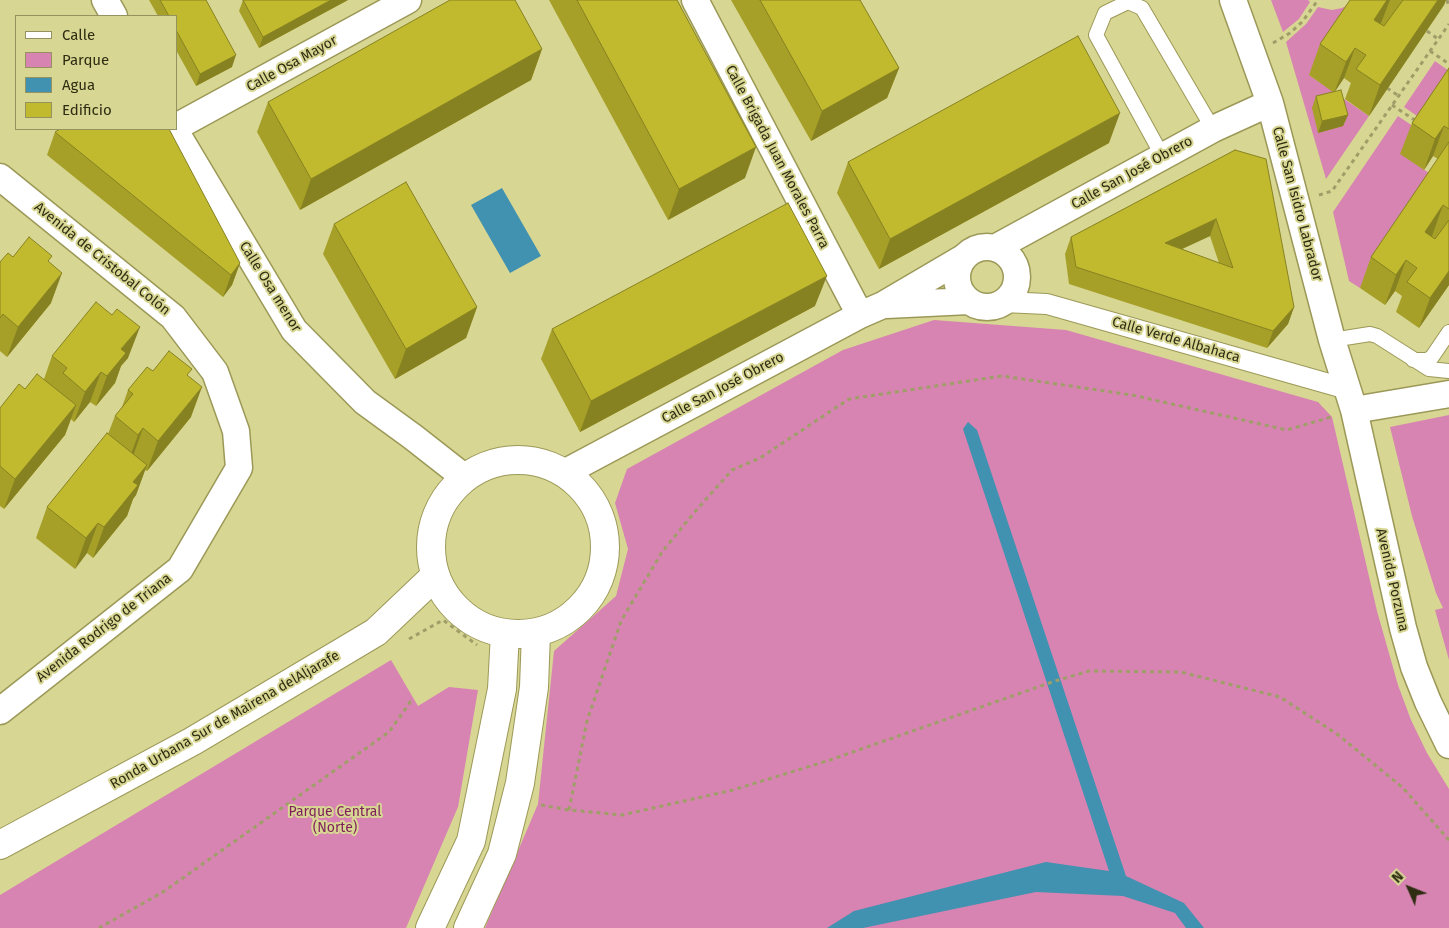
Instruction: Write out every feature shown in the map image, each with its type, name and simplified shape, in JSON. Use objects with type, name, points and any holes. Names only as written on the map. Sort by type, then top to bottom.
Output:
[{"type":"street","points":[[105,0],[113,15]]},
{"type":"street","name":"Calle Osa Mayor","points":[[178,126],[408,0]]},
{"type":"street","name":"Calle Brigada Juan Morales Parra","points":[[695,0],[871,310]]},
{"type":"street","name":"Calle San Isidro Labrador","points":[[1233,0],[1270,103],[1332,340],[1344,405]]},
{"type":"street","name":"Calle San José Obrero","points":[[996,248],[1213,129],[1270,103]]},
{"type":"street","name":"Calle Osa menor","points":[[176,130],[294,330],[365,402],[414,437],[464,477]]},
{"type":"street","name":"Avenida de Cristobal Colón","points":[[0,177],[173,317],[215,372]]},
{"type":"street","points":[[983,247],[996,248],[1007,255],[1015,266],[1017,280],[1012,293],[995,306],[980,306],[969,302],[961,293],[957,282],[957,269],[963,258],[972,250],[983,247]]},
{"type":"street","name":"Calle San José Obrero","points":[[564,473],[871,310],[963,258]]},
{"type":"street","name":"Calle San José Obrero","points":[[871,310],[969,302]]},
{"type":"street","name":"Calle Verde Albahaca","points":[[1002,302],[1047,304],[1344,405],[1449,394]]},
{"type":"street","name":"Avenida Rodrigo de Triana","points":[[0,711],[180,569],[239,468],[236,431],[215,372]]},
{"type":"street","name":"Avenida Porzuna","points":[[1344,405],[1414,667],[1428,702],[1449,745]]},
{"type":"street","points":[[526,459],[555,467],[564,473],[579,483],[597,508],[606,540],[603,570],[590,598],[573,616],[546,630],[526,635],[495,632],[457,611],[439,587],[436,576],[432,528],[444,500],[464,477],[500,461],[526,459]]},
{"type":"street","name":"Ronda Urbana Sur de Mairena delAljarafe","points":[[0,845],[193,741],[376,632],[436,576]]},
{"type":"street","points":[[430,928],[471,841],[502,689],[505,633]]},
{"type":"street","points":[[468,928],[502,854],[520,783],[534,687],[536,633]]},
{"type":"lane","points":[[1163,157],[1096,35],[1106,13],[1128,2],[1142,8],[1213,129]]},
{"type":"lane","points":[[1413,360],[1427,360],[1432,357],[1449,332]]},
{"type":"lane","points":[[1332,340],[1370,334],[1377,336],[1429,370],[1449,371]]},
{"type":"path","points":[[1253,53],[1290,33],[1302,22],[1318,0]]},
{"type":"path","points":[[1447,0],[1449,7]]},
{"type":"path","points":[[1296,202],[1332,191],[1449,24]]},
{"type":"path","points":[[1427,31],[1438,39]]},
{"type":"path","points":[[1430,51],[1449,64]]},
{"type":"path","points":[[1387,88],[1398,96]]},
{"type":"path","points":[[1392,105],[1420,124]]},
{"type":"path","points":[[569,810],[587,721],[621,621],[662,552],[732,470],[760,458],[849,399],[1002,376],[1132,395],[1287,430],[1344,405]]},
{"type":"path","points":[[403,642],[443,620],[476,644],[480,651]]},
{"type":"path","points":[[516,799],[569,810],[622,815],[733,790],[830,760],[1055,681],[1089,671],[1181,672],[1280,698],[1305,713],[1338,734],[1402,787],[1449,840]]},
{"type":"path","points":[[99,928],[164,892],[389,732],[413,698]]},
{"type":"green space","points":[[1271,0],[1308,0],[1310,2],[1299,19],[1283,32]]},
{"type":"green space","points":[[1350,4],[1309,75],[1369,116],[1326,179],[1286,42],[1306,24],[1318,7],[1332,10]]},
{"type":"green space","points":[[1435,61],[1449,71],[1423,120],[1404,107]]},
{"type":"green space","points":[[1398,116],[1417,129],[1401,154],[1435,177],[1360,288],[1349,281],[1333,212]]},
{"type":"green space","points":[[934,320],[1066,330],[1318,402],[1332,417],[1377,611],[1398,685],[1411,720],[1427,753],[1449,789],[1449,928],[485,928],[538,804],[554,651],[616,596],[628,549],[615,503],[627,469],[843,350]]},
{"type":"green space","points":[[1449,415],[1449,660],[1435,610],[1443,608],[1436,593],[1412,516],[1390,427]]},
{"type":"green space","name":"Parque Central (Norte)","points":[[391,660],[418,706],[449,687],[478,690],[458,807],[406,928],[0,928],[0,895]]},
{"type":"water","points":[[502,188],[541,256],[510,273],[471,205]]},
{"type":"water","points":[[968,422],[977,430],[1126,876],[1184,903],[1204,928],[1186,928],[1175,913],[1123,896],[1036,892],[863,928],[827,928],[854,911],[1046,862],[1109,871],[963,429]]},
{"type":"building","points":[[160,0],[206,0],[236,55],[200,74],[178,34],[178,15],[168,15]]},
{"type":"building","points":[[243,0],[331,0],[263,37]]},
{"type":"building","points":[[450,0],[515,0],[542,49],[311,179],[268,102]]},
{"type":"building","points":[[577,0],[677,0],[756,147],[679,189]]},
{"type":"building","points":[[760,0],[860,0],[899,68],[822,111]]},
{"type":"building","points":[[1350,0],[1387,0],[1374,20],[1384,26],[1403,0],[1438,0],[1380,85],[1356,69],[1366,55],[1355,48],[1346,62],[1320,44]]},
{"type":"building","points":[[1078,36],[1120,113],[890,239],[848,162]]},
{"type":"building","points":[[1449,68],[1449,129],[1444,126],[1435,139],[1412,123]]},
{"type":"building","points":[[1341,90],[1348,115],[1322,121],[1316,96]]},
{"type":"building","points":[[58,130],[170,130],[240,263],[231,275],[55,132]]},
{"type":"building","points":[[1449,142],[1449,209],[1443,205],[1425,232],[1435,239],[1449,220],[1449,271],[1430,298],[1407,282],[1417,268],[1406,260],[1396,275],[1371,257]]},
{"type":"building","points":[[1235,150],[1266,159],[1294,307],[1273,331],[1076,267],[1071,237]],"holes":[[[1216,219],[1233,268],[1165,243]]]},
{"type":"building","points":[[406,182],[477,307],[406,349],[334,224]]},
{"type":"building","points":[[788,203],[827,276],[591,401],[552,329]]},
{"type":"building","points":[[29,237],[52,256],[48,261],[62,273],[18,327],[3,314],[0,318],[0,262],[8,253],[13,257]]},
{"type":"building","points":[[96,302],[112,315],[117,309],[140,327],[121,349],[126,353],[107,376],[101,372],[85,392],[63,373],[67,368],[52,356]]},
{"type":"building","points":[[169,351],[192,369],[187,375],[202,387],[158,441],[143,428],[138,435],[115,416],[133,394],[128,390],[147,367],[153,371]]},
{"type":"building","points":[[37,374],[76,405],[15,479],[0,466],[0,408],[19,384],[25,389]]},
{"type":"building","points":[[107,433],[147,465],[133,482],[138,485],[104,527],[98,523],[86,538],[47,507]]}]
